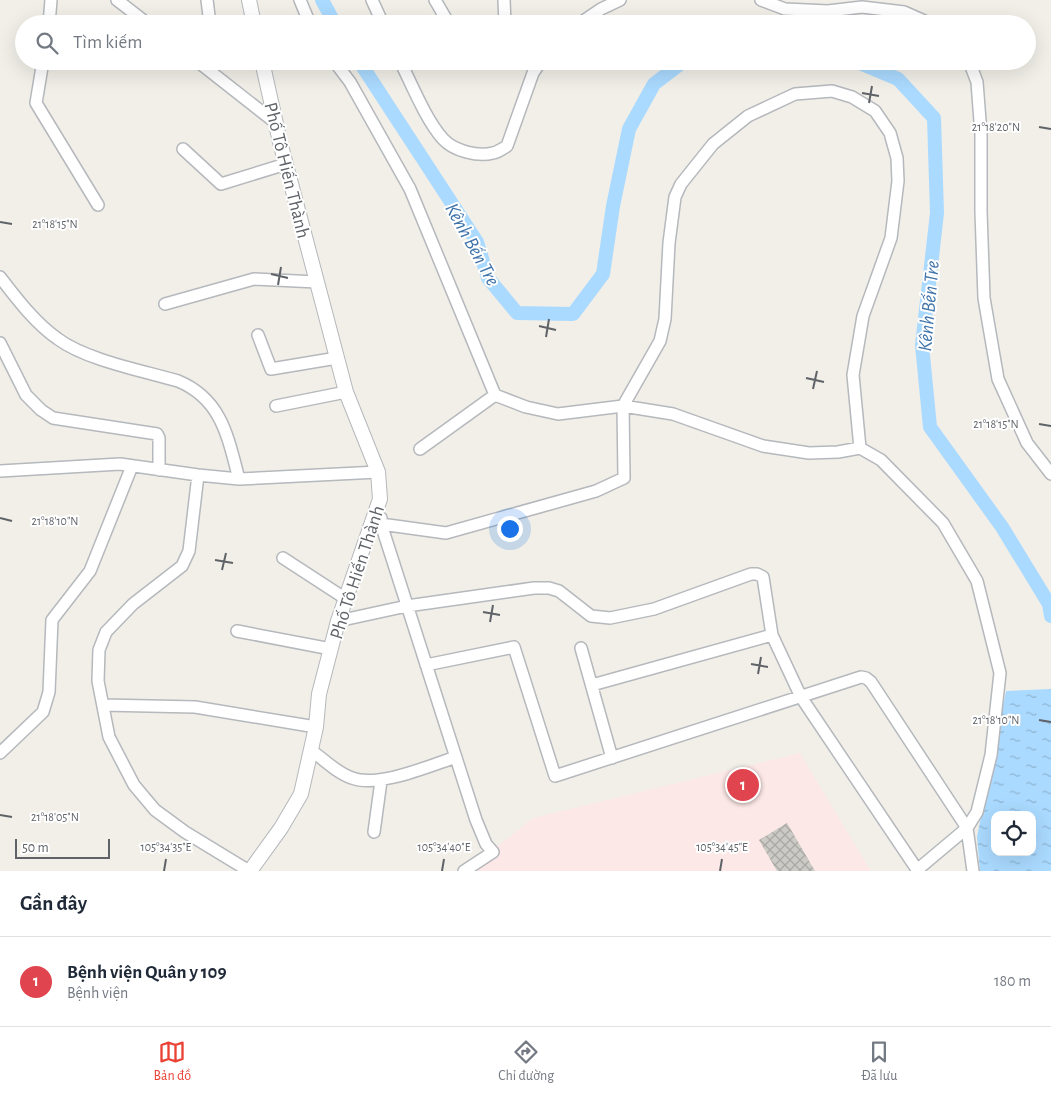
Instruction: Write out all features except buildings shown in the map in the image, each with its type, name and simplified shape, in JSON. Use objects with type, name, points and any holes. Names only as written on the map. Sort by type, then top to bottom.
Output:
[{"type":"street","points":[[49,15],[50,0]]},
{"type":"street","points":[[207,0],[209,15]]},
{"type":"street","points":[[249,0],[252,15]]},
{"type":"street","points":[[300,0],[306,15]]},
{"type":"street","points":[[372,0],[379,15]]},
{"type":"street","points":[[436,0],[444,15]]},
{"type":"street","points":[[504,0],[505,15]]},
{"type":"street","points":[[592,15],[620,0]]},
{"type":"street","points":[[761,0],[785,9],[828,11],[862,8],[904,12],[910,15]]},
{"type":"street","points":[[121,1],[137,15]]},
{"type":"street","points":[[42,70],[36,103],[98,205]]},
{"type":"street","points":[[210,70],[276,124]]},
{"type":"street","name":"Phố Tô Hiến Thành","points":[[249,871],[281,828],[301,794],[316,727],[318,694],[338,621],[380,499],[378,472],[346,392],[286,164],[264,70]]},
{"type":"street","points":[[338,621],[407,606],[534,588],[559,590],[591,616],[610,618],[654,609],[751,574],[757,574],[763,577],[772,635],[801,697],[918,870],[967,828],[977,812],[991,756],[1000,673],[977,581],[943,523],[881,460],[860,448],[838,452],[809,453],[763,446],[673,414],[623,406],[558,414],[526,407],[495,395],[410,189],[350,82],[341,70]]},
{"type":"street","points":[[405,70],[431,122],[444,140],[471,153],[486,155],[496,153],[507,146],[535,70]]},
{"type":"street","points":[[972,70],[977,82],[981,134],[984,298],[998,379],[1027,442],[1051,474]]},
{"type":"street","points":[[381,524],[446,533],[596,491],[624,478],[623,406],[660,341],[665,319],[669,243],[675,197],[681,184],[713,144],[748,116],[795,94],[832,91],[852,97],[875,111],[890,133],[897,158],[898,181],[891,238],[863,316],[854,375],[860,448]]},
{"type":"street","points":[[183,149],[221,184],[286,164]]},
{"type":"street","points":[[0,277],[23,306],[59,341],[88,354],[178,381],[192,387],[206,398],[215,410],[226,433],[239,479]]},
{"type":"street","points":[[165,304],[254,279],[317,282]]},
{"type":"street","points":[[258,335],[271,369],[337,358]]},
{"type":"street","points":[[0,343],[26,395],[41,410],[53,418],[157,434],[159,470]]},
{"type":"street","points":[[276,406],[346,392]]},
{"type":"street","points":[[420,449],[495,395]]},
{"type":"street","points":[[0,470],[120,464],[198,476],[239,479],[378,472]]},
{"type":"street","points":[[0,753],[43,712],[49,692],[52,620],[90,571],[132,466]]},
{"type":"street","points":[[198,476],[189,551],[182,566],[133,604],[106,632],[99,650],[98,681],[109,736],[134,785],[155,810],[185,832],[249,871]]},
{"type":"street","points":[[380,499],[381,524],[407,606],[476,820],[486,844],[493,852],[464,871]]},
{"type":"street","points":[[283,558],[346,599]]},
{"type":"street","points":[[237,631],[331,649]]},
{"type":"street","points":[[592,685],[772,635]]},
{"type":"street","points":[[426,665],[514,647],[555,776],[861,677],[866,678],[872,682],[945,797],[967,828],[973,871]]},
{"type":"street","points":[[581,648],[612,758]]},
{"type":"street","points":[[103,705],[195,707],[316,727]]},
{"type":"street","points":[[311,750],[350,778],[359,780],[381,781],[456,757]]},
{"type":"street","points":[[374,832],[381,781]]},
{"type":"shaded area","points":[[800,753],[871,871],[467,871],[533,818]]},
{"type":"water","points":[[1051,689],[1051,871],[980,871],[977,837],[1006,691]]},
{"type":"waterway","name":"Kênh Bến Tre","points":[[322,0],[330,15]]},
{"type":"waterway","name":"Kênh Bến Tre","points":[[365,70],[477,242],[488,278],[517,313],[573,314],[603,274],[613,206],[629,129],[654,84],[672,70]]},
{"type":"waterway","name":"Kênh Bến Tre","points":[[876,70],[898,79],[934,118],[937,213],[922,345],[930,427],[1002,527],[1049,604],[1051,616]]},
{"type":"place","name":"Bệnh viện Quân y 109","points":[[743,785]]}]
